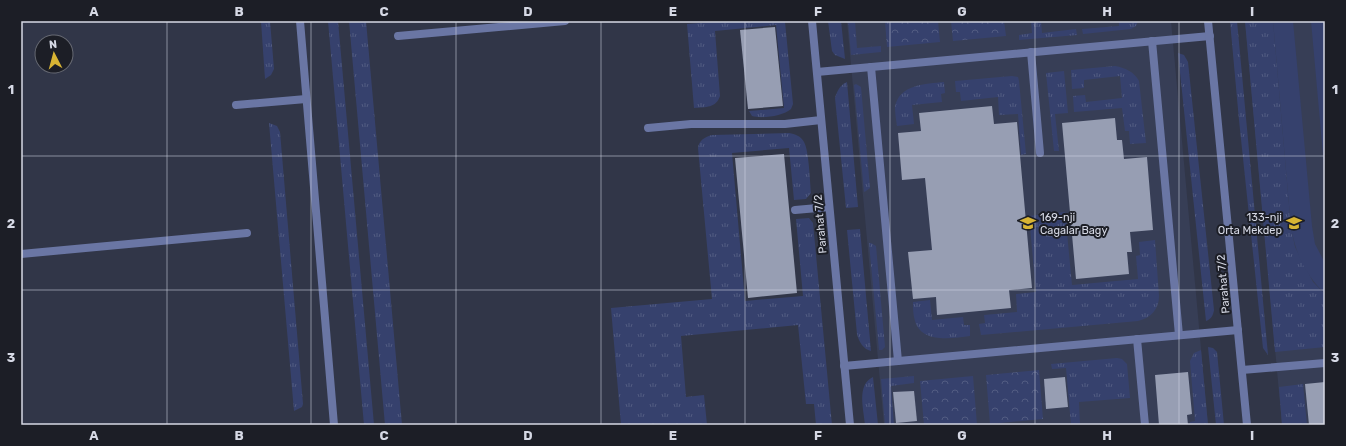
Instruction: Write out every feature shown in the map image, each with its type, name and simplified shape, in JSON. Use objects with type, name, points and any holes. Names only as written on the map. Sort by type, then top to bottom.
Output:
[{"type":"street","points":[[300,21],[334,425]]},
{"type":"street","points":[[398,36],[565,21]]},
{"type":"street","name":"Parahat 7/2","points":[[812,21],[850,425]]},
{"type":"street","name":"Parahat 7/2","points":[[1208,21],[1247,425]]},
{"type":"street","points":[[817,72],[1210,36]]},
{"type":"street","points":[[1152,41],[1179,336]]},
{"type":"street","points":[[1031,52],[1040,153]]},
{"type":"street","points":[[871,67],[898,361]]},
{"type":"street","points":[[236,105],[306,99]]},
{"type":"street","points":[[648,128],[691,124],[785,124],[821,120]]},
{"type":"street","points":[[795,210],[829,207]]},
{"type":"street","points":[[21,254],[248,233]]},
{"type":"street","points":[[844,366],[1238,330]]},
{"type":"street","points":[[1138,339],[1146,425]]},
{"type":"street","points":[[1242,370],[1325,363]]},
{"type":"shaded area","name":"169-nji Cagalar Bagy","points":[[847,21],[1171,21],[1208,425],[884,425]]},
{"type":"shaded area","name":"133-nji Orta Mekdep","points":[[1245,21],[1325,21],[1325,425],[1282,425]]},
{"type":"green space","points":[[261,21],[270,21],[274,69],[271,75],[265,79]]},
{"type":"green space","points":[[328,21],[338,21],[374,425],[364,425]]},
{"type":"green space","points":[[349,21],[366,21],[402,425],[385,425]]},
{"type":"green space","points":[[723,21],[785,22],[793,104],[791,109],[778,115],[767,117],[752,116],[749,111],[784,108],[776,25],[715,31],[720,96],[713,105],[694,108],[687,24]]},
{"type":"green space","points":[[828,21],[841,21],[845,59],[835,55],[832,51]]},
{"type":"green space","points":[[848,21],[855,21],[857,48],[881,46],[881,52],[851,55]]},
{"type":"green space","points":[[885,21],[938,21],[940,42],[887,47]]},
{"type":"green space","points":[[951,21],[1004,21],[1006,36],[953,41]]},
{"type":"green space","points":[[1031,21],[1041,21],[1042,33],[1076,29],[1077,35],[1019,40],[1019,35],[1032,33]]},
{"type":"green space","points":[[1119,21],[1138,21],[1136,26],[1131,29],[1083,34],[1082,29],[1119,26]]},
{"type":"green space","points":[[1230,21],[1237,21],[1268,355],[1263,348]]},
{"type":"green space","points":[[1245,21],[1273,21],[1291,228],[1295,247],[1313,282],[1325,294],[1325,347],[1275,352]]},
{"type":"green space","points":[[1273,21],[1293,21],[1312,226],[1315,244],[1325,263],[1325,294],[1302,264],[1291,228]]},
{"type":"green space","points":[[1311,21],[1325,21],[1325,177]]},
{"type":"green space","points":[[1178,53],[1184,55],[1188,62],[1214,310],[1212,317],[1206,321]]},
{"type":"green space","points":[[1115,66],[1129,71],[1135,75],[1139,81],[1146,143],[1130,144],[1129,131],[1125,131],[1122,108],[1074,112],[1073,96],[1085,95],[1086,102],[1122,98],[1120,76],[1084,80],[1084,88],[1072,89],[1071,70]]},
{"type":"green space","points":[[1064,71],[1068,113],[1055,114],[1059,151],[1054,151],[1046,73]]},
{"type":"green space","points":[[1012,76],[1018,77],[1019,81],[1026,154],[1021,155],[1018,114],[999,115],[998,97],[961,101],[960,92],[956,92],[955,81]]},
{"type":"green space","points":[[847,82],[858,207],[846,208],[835,98],[839,88]]},
{"type":"green space","points":[[944,82],[945,93],[941,94],[942,102],[912,105],[914,124],[897,126],[895,107],[902,94],[914,87]]},
{"type":"green space","points":[[856,84],[861,87],[870,188],[864,192],[854,85]]},
{"type":"green space","points":[[269,123],[277,126],[280,132],[303,404],[302,407],[294,411]]},
{"type":"green space","points":[[789,133],[800,137],[806,146],[811,193],[806,199],[794,200],[789,148],[732,153],[745,301],[803,296],[796,219],[809,218],[813,223],[832,425],[816,425],[814,404],[806,404],[798,325],[681,336],[686,397],[704,395],[707,425],[621,425],[611,308],[712,299],[698,148],[701,141],[712,135]]},
{"type":"green space","points":[[1065,212],[1072,285],[1138,279],[1136,256],[1140,255],[1139,242],[1155,240],[1159,296],[1156,309],[1147,318],[1138,321],[981,335],[979,324],[985,323],[984,315],[1017,312],[1016,294],[1036,292],[1029,216]]},
{"type":"green space","points":[[860,229],[871,351],[862,345],[857,334],[847,230]]},
{"type":"green space","points":[[869,243],[876,246],[885,347],[882,350],[879,350]]},
{"type":"green space","points":[[930,300],[932,320],[963,317],[964,325],[970,325],[970,336],[938,338],[924,333],[915,321],[913,314],[913,302]]},
{"type":"green space","points":[[1208,347],[1213,348],[1217,352],[1224,425],[1216,425]]},
{"type":"green space","points":[[1201,350],[1208,425],[1190,425],[1190,422],[1195,421],[1190,361],[1194,353]]},
{"type":"green space","points":[[1117,358],[1122,359],[1127,364],[1130,398],[1079,402],[1080,425],[1071,425],[1066,368],[1052,369],[1051,364]]},
{"type":"green space","points":[[1039,370],[1043,419],[990,424],[986,375]]},
{"type":"green space","points":[[914,376],[914,383],[891,386],[894,425],[885,425],[881,379]]},
{"type":"green space","points":[[973,376],[977,425],[924,425],[920,381]]},
{"type":"green space","points":[[873,377],[878,425],[865,425],[862,398],[864,386]]},
{"type":"green space","points":[[1303,384],[1307,425],[1282,425],[1279,387]]},
{"type":"building","points":[[775,27],[783,106],[748,109],[740,30]]},
{"type":"building","points":[[992,106],[994,124],[1017,122],[1032,288],[1009,290],[1011,308],[937,315],[936,297],[913,299],[908,252],[932,250],[925,178],[902,180],[898,133],[921,131],[919,113]]},
{"type":"building","points":[[1115,118],[1117,140],[1122,140],[1124,159],[1147,157],[1153,230],[1130,232],[1132,252],[1127,252],[1129,274],[1076,279],[1062,123]]},
{"type":"building","points":[[784,154],[797,293],[748,298],[735,158]]},
{"type":"building","points":[[1188,372],[1192,414],[1187,415],[1188,425],[1159,425],[1155,375]]},
{"type":"building","points":[[1065,377],[1068,407],[1046,409],[1044,379]]},
{"type":"building","points":[[1325,382],[1325,425],[1309,425],[1305,384]]},
{"type":"building","points":[[914,391],[917,421],[896,423],[893,392]]},
{"type":"place","name":"169-nji Cagalar Bagy","points":[[1028,223]]},
{"type":"place","name":"133-nji Orta Mekdep","points":[[1294,223]]}]
